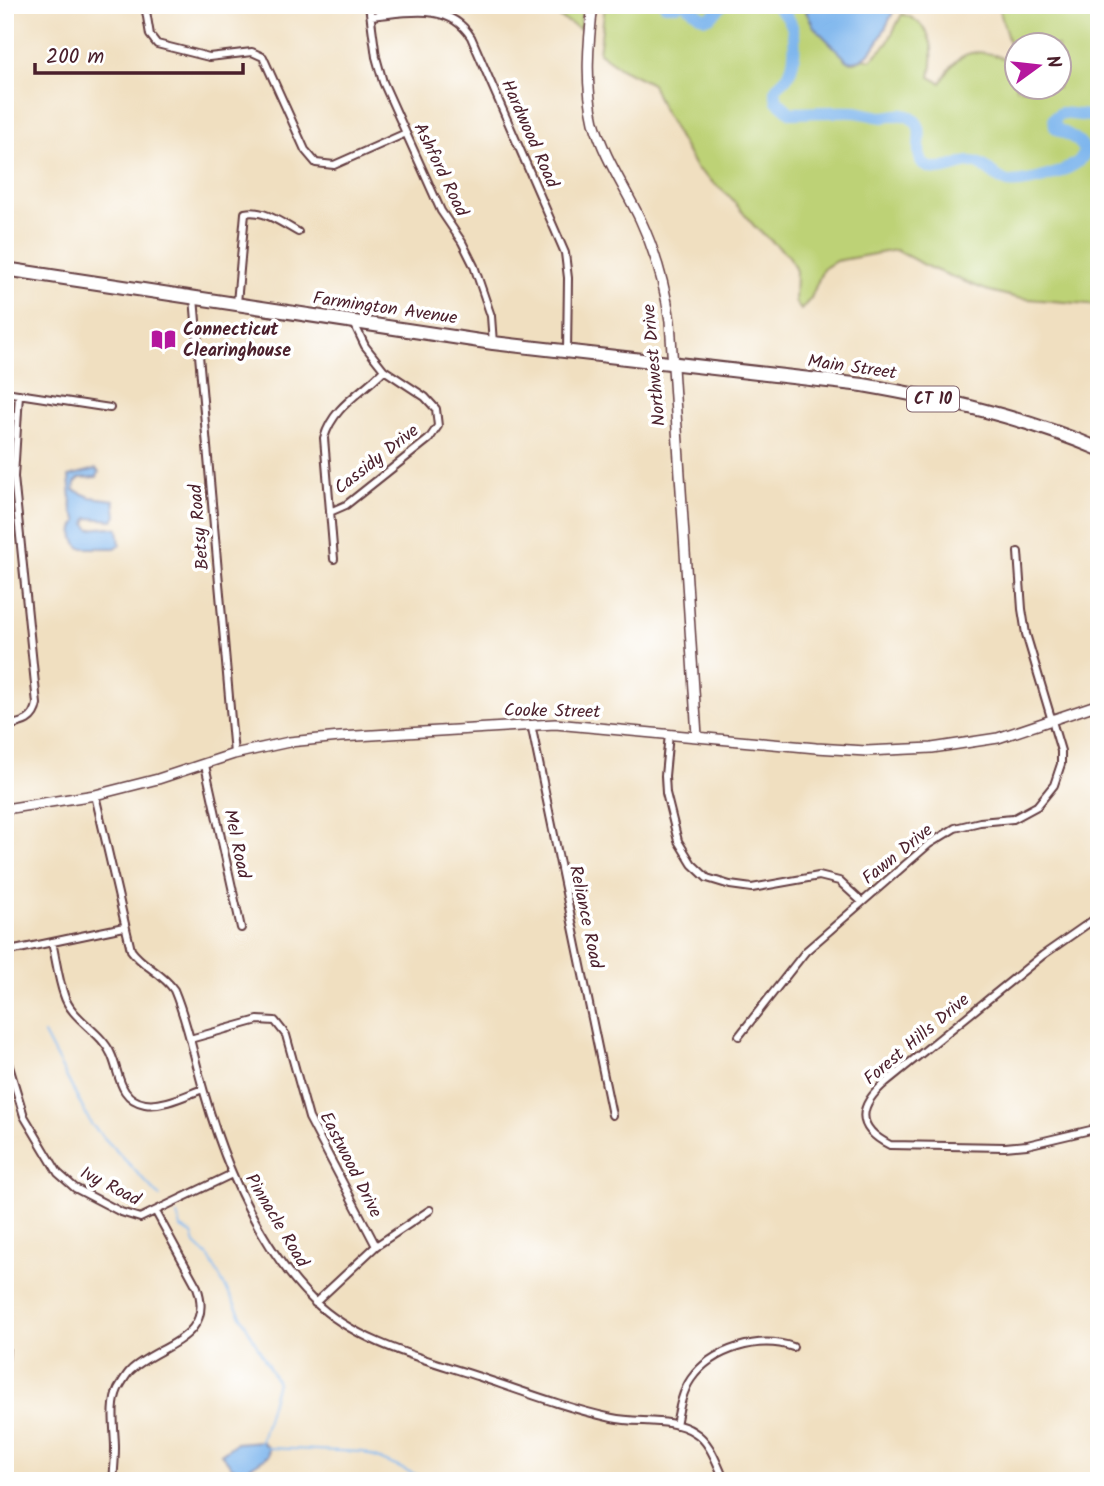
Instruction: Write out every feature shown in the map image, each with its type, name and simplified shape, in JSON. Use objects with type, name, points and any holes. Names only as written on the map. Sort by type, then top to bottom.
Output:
[{"type":"highway","name":"Farmington Avenue","points":[[5,270],[493,343],[761,374]]},
{"type":"highway","name":"Main Street","points":[[761,374],[910,393],[1009,417],[1099,449]]},
{"type":"main road","name":"Northwest Drive","points":[[593,5],[588,73],[591,106],[599,138],[639,218],[658,267],[670,321],[697,736]]},
{"type":"main road","name":"Cooke Street","points":[[5,809],[95,795],[205,765],[234,754],[289,742],[531,724],[589,726],[829,749],[866,751],[932,748],[984,742],[1099,704]]},
{"type":"street","points":[[145,5],[150,35],[158,44],[209,57],[252,52],[263,57],[305,150],[316,163],[334,165],[406,133]]},
{"type":"street","name":"Ashford Road","points":[[369,5],[379,69],[441,211],[474,266],[491,316],[493,343]]},
{"type":"street","name":"Hardwood Road","points":[[370,16],[439,12],[454,18],[471,37],[565,253],[568,278],[567,352]]},
{"type":"street","points":[[236,305],[245,213],[265,215],[298,232]]},
{"type":"street","name":"Betsy Road","points":[[194,298],[234,754]]},
{"type":"street","name":"Cassidy Drive","points":[[330,512],[346,505],[429,439],[438,426],[436,409],[425,397],[384,370],[365,346],[354,322]]},
{"type":"street","name":"Cassidy Drive","points":[[334,559],[324,438],[329,422],[339,410],[384,370]]},
{"type":"street","points":[[5,392],[110,408]]},
{"type":"street","points":[[5,726],[26,722],[35,713],[37,704],[15,477],[19,394]]},
{"type":"street","points":[[5,478],[15,477]]},
{"type":"street","name":"Fawn Drive","points":[[739,1036],[806,951],[929,844],[955,828],[1013,819],[1037,806],[1054,785],[1061,764],[1053,721],[1026,634],[1018,552]]},
{"type":"street","name":"Reliance Road","points":[[531,724],[612,1115]]},
{"type":"street","points":[[668,734],[666,793],[683,853],[707,878],[752,888],[819,876],[839,881],[862,902]]},
{"type":"street","name":"Mel Road","points":[[205,765],[241,928]]},
{"type":"street","name":"Pinnacle Road","points":[[95,795],[127,941],[135,956],[165,979],[174,990],[217,1137],[232,1174],[275,1254],[316,1303],[361,1333],[451,1368],[571,1408],[616,1419],[676,1425]]},
{"type":"street","name":"Forest Hills Drive","points":[[1099,916],[1043,955],[886,1082],[870,1096],[863,1111],[866,1126],[875,1138],[890,1145],[1005,1147],[1027,1145],[1099,1128]]},
{"type":"street","points":[[5,952],[124,927]]},
{"type":"street","points":[[52,942],[64,998],[100,1036],[111,1054],[121,1086],[130,1097],[146,1104],[162,1103],[203,1089]]},
{"type":"street","name":"Eastwood Drive","points":[[190,1039],[258,1020],[275,1021],[286,1035],[309,1118],[376,1246]]},
{"type":"street","name":"Ivy Road","points":[[5,1052],[24,1116],[58,1172],[75,1188],[121,1212],[140,1218],[232,1174]]},
{"type":"street","points":[[316,1303],[376,1246],[429,1210]]},
{"type":"street","points":[[113,1481],[113,1410],[117,1391],[130,1371],[175,1345],[200,1315],[197,1287],[156,1212]]},
{"type":"street","points":[[5,1312],[5,1362]]},
{"type":"street","points":[[725,1481],[700,1436],[676,1425],[690,1379],[720,1354],[746,1345],[779,1342],[793,1347]]},
{"type":"green space","points":[[537,5],[583,5],[580,29]]},
{"type":"green space","points":[[605,5],[813,5],[806,12],[848,61],[855,62],[864,58],[871,60],[887,44],[902,14],[920,24],[930,38],[930,77],[941,83],[961,57],[982,52],[1002,58],[1002,102],[1072,102],[1072,32],[1006,32],[998,5],[1099,5],[1099,305],[1017,298],[986,290],[930,268],[896,250],[836,261],[823,269],[811,298],[801,310],[795,302],[796,271],[789,256],[755,227],[730,197],[696,168],[662,108],[652,84],[620,68],[599,53]]},
{"type":"water","points":[[813,5],[893,5],[894,10],[871,51],[856,61],[848,61],[814,27],[806,12]]},
{"type":"water","points":[[96,469],[99,472],[97,477],[80,478],[75,483],[74,490],[90,497],[114,500],[116,516],[113,520],[88,518],[86,524],[90,529],[118,529],[120,545],[115,548],[81,548],[74,539],[74,528],[78,521],[72,511],[69,476]]},
{"type":"water","points":[[261,1441],[268,1448],[269,1455],[246,1470],[233,1468],[221,1454],[236,1443]]},
{"type":"waterway","points":[[665,5],[678,5]]},
{"type":"waterway","points":[[686,5],[704,18],[711,16],[722,5]]},
{"type":"waterway","points":[[776,5],[791,24],[794,45],[789,74],[775,91],[777,101],[791,113],[858,112],[882,117],[908,116],[918,125],[921,160],[933,169],[976,163],[998,177],[1016,183],[1054,174],[1077,163],[1083,156],[1084,149],[1075,139],[1055,127],[1054,118],[1061,113],[1099,117]]},
{"type":"waterway","points":[[44,1034],[91,1124],[160,1197]]},
{"type":"waterway","points":[[177,1215],[181,1228],[192,1234],[195,1244],[209,1257],[277,1382],[261,1441]]},
{"type":"waterway","points":[[268,1448],[363,1452],[431,1481]]},
{"type":"place","name":"Connecticut Clearinghouse","points":[[163,340]]}]
